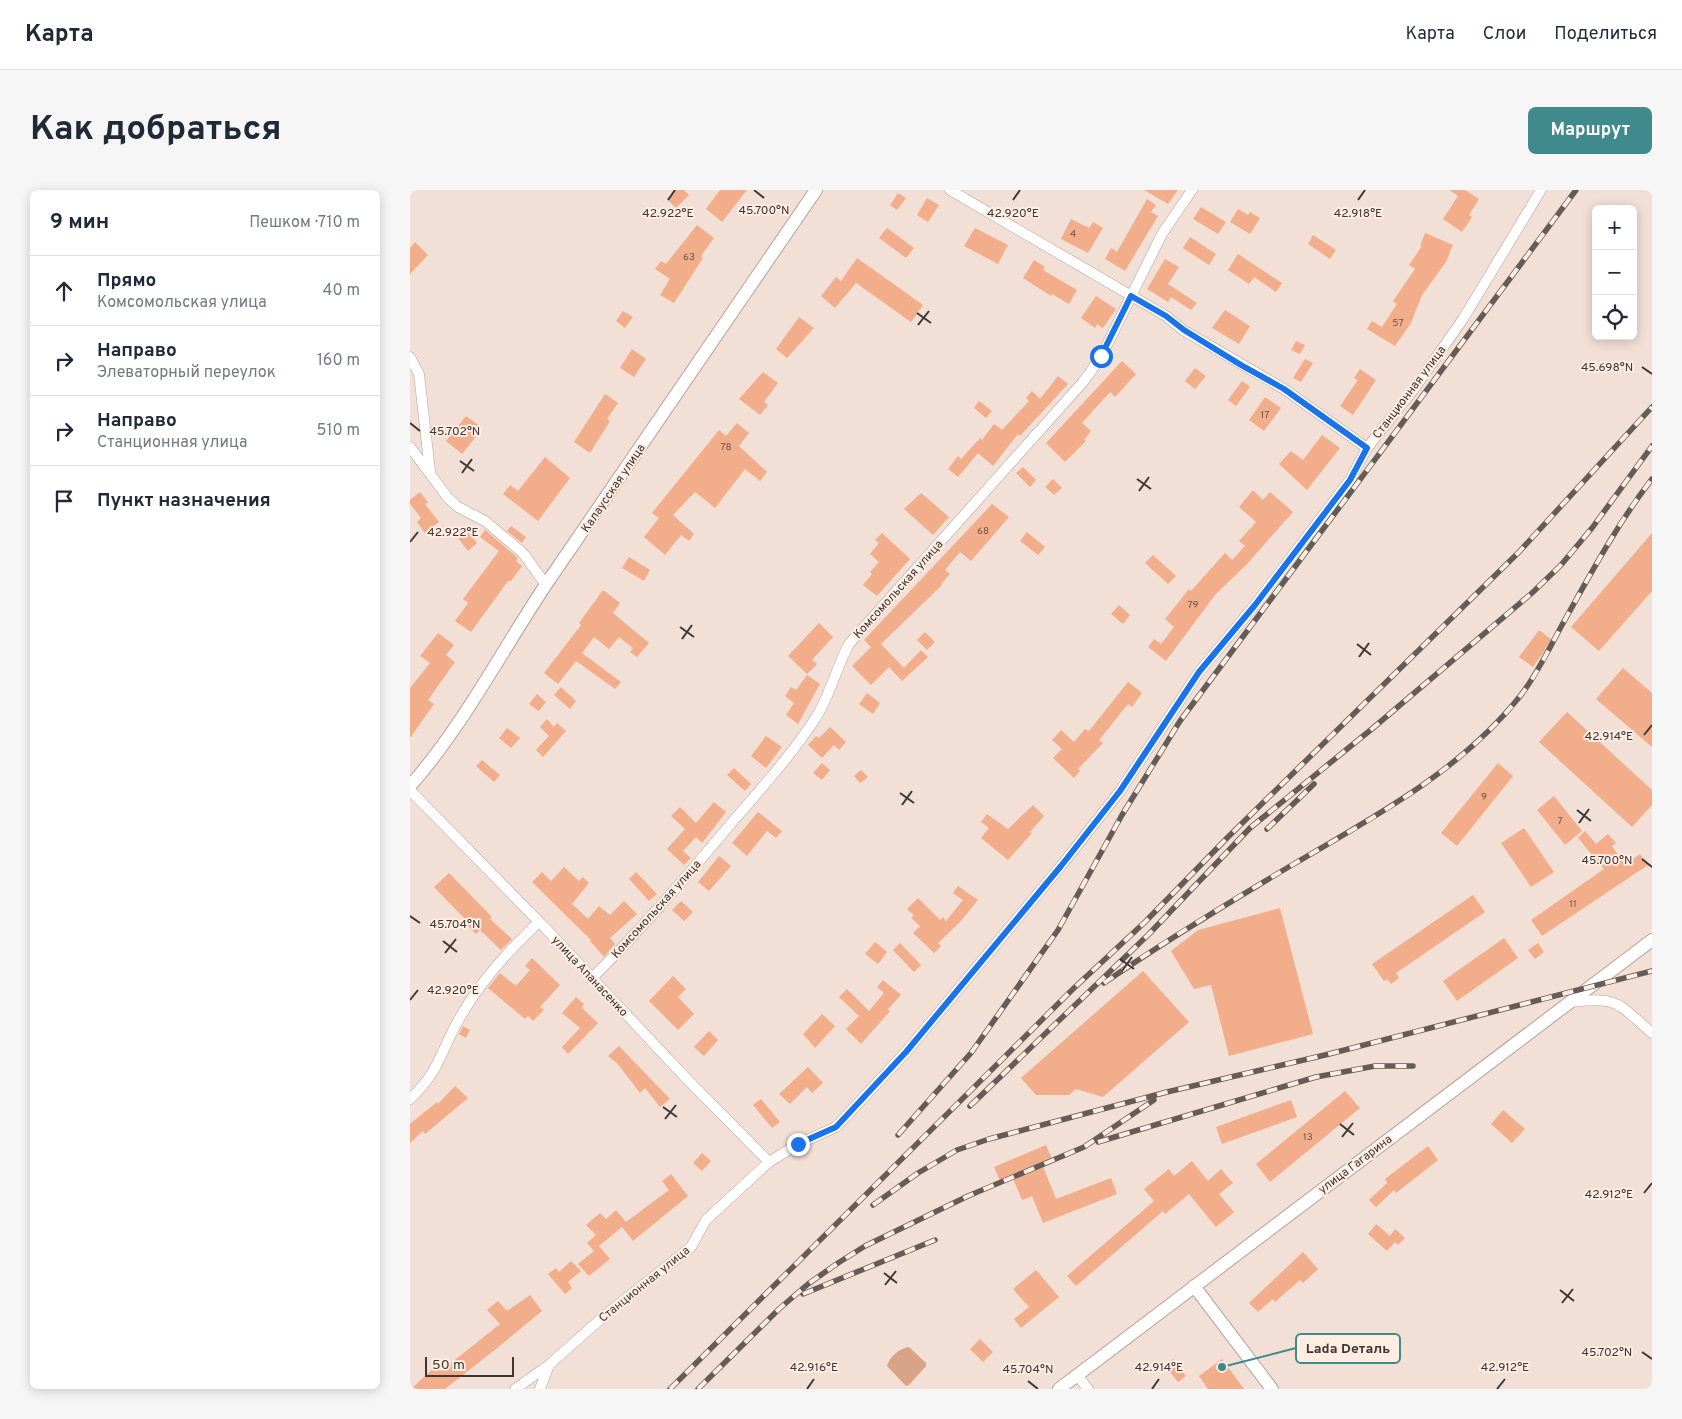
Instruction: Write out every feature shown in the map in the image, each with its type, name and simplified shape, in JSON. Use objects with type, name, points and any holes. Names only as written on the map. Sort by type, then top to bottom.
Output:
[{"type":"street","name":"Калаусская улица","points":[[410,786],[426,768],[477,694],[546,585],[816,190]]},
{"type":"street","points":[[950,190],[1166,316],[1184,330],[1284,389],[1367,448]]},
{"type":"street","name":"Комсомольская улица","points":[[592,978],[690,872],[782,764],[815,719],[832,688],[839,663],[849,644],[1083,382],[1101,356],[1162,234],[1192,190]]},
{"type":"street","name":"Станционная улица","points":[[515,1389],[549,1365],[604,1316],[691,1247],[706,1220],[769,1162],[798,1144],[836,1127],[906,1052],[1061,866],[1120,791],[1199,672],[1255,605],[1350,480],[1367,448],[1438,355],[1542,190]]},
{"type":"street","points":[[410,357],[419,374],[430,471]]},
{"type":"street","points":[[410,447],[453,502],[485,521],[523,553],[546,585]]},
{"type":"street","name":"улица Апанасенко","points":[[410,790],[769,1162]]},
{"type":"street","points":[[410,1099],[426,1085],[436,1070],[458,1020],[470,1002],[497,966],[538,922]]},
{"type":"street","name":"улица Гагарина","points":[[1059,1389],[1652,940]]},
{"type":"street","points":[[1570,1002],[1591,1000],[1615,1001],[1652,1034]]},
{"type":"street","points":[[1194,1286],[1272,1389]]},
{"type":"street","points":[[540,1389],[549,1365]]},
{"type":"street","points":[[1076,1375],[1088,1389]]},
{"type":"shaded area","points":[[909,1347],[926,1363],[926,1366],[906,1386],[887,1366],[895,1354]]},
{"type":"building","points":[[676,190],[684,190],[689,195],[676,208],[667,199]]},
{"type":"building","points":[[720,190],[747,190],[722,222],[706,209]]},
{"type":"building","points":[[1144,190],[1178,190],[1168,204]]},
{"type":"building","points":[[1449,190],[1465,190],[1479,199],[1469,215],[1472,217],[1462,232],[1443,219],[1458,196]]},
{"type":"building","points":[[898,193],[906,198],[897,210],[890,205]]},
{"type":"building","points":[[927,198],[939,205],[928,222],[917,215]]},
{"type":"building","points":[[1147,199],[1156,205],[1151,212],[1158,216],[1125,271],[1105,259],[1111,248],[1117,252]]},
{"type":"building","points":[[1201,207],[1226,222],[1218,234],[1193,219]]},
{"type":"building","points":[[1238,209],[1248,215],[1250,212],[1260,218],[1250,234],[1230,222]]},
{"type":"building","points":[[1071,219],[1089,228],[1093,222],[1103,228],[1088,253],[1061,239]]},
{"type":"building","points":[[697,225],[714,238],[701,256],[703,258],[674,303],[660,295],[670,279],[655,269],[661,261],[666,264]]},
{"type":"building","points":[[887,228],[914,248],[906,258],[879,238]]},
{"type":"building","points":[[975,228],[1008,245],[998,264],[964,246]]},
{"type":"building","points":[[1425,233],[1453,245],[1446,262],[1422,295],[1411,323],[1395,346],[1367,329],[1372,321],[1382,327],[1397,304],[1393,301],[1415,269],[1409,265],[1422,246],[1420,246]]},
{"type":"building","points":[[1313,235],[1336,250],[1330,259],[1308,244]]},
{"type":"building","points":[[1190,237],[1216,254],[1209,265],[1183,248]]},
{"type":"building","points":[[415,242],[428,255],[410,274],[410,248]]},
{"type":"building","points":[[1238,254],[1282,283],[1276,292],[1254,277],[1249,284],[1228,270]]},
{"type":"building","points":[[857,258],[923,305],[911,322],[856,283],[835,308],[821,296],[836,277],[841,281]]},
{"type":"building","points":[[1165,259],[1179,267],[1168,284],[1197,303],[1191,310],[1171,297],[1168,302],[1147,289]]},
{"type":"building","points":[[1034,260],[1045,267],[1043,270],[1077,290],[1069,304],[1052,294],[1051,296],[1023,278]]},
{"type":"building","points":[[1096,296],[1116,309],[1103,328],[1097,324],[1095,328],[1081,318]]},
{"type":"building","points":[[1225,310],[1250,326],[1239,344],[1212,328]]},
{"type":"building","points":[[623,311],[633,317],[625,328],[616,321]]},
{"type":"building","points":[[799,317],[814,328],[787,358],[776,349]]},
{"type":"building","points":[[1296,341],[1305,345],[1300,354],[1291,350]]},
{"type":"building","points":[[632,349],[646,359],[634,377],[620,368]]},
{"type":"building","points":[[1305,359],[1313,363],[1301,382],[1293,378]]},
{"type":"building","points":[[1122,361],[1136,374],[1115,397],[1110,392],[1082,423],[1091,431],[1084,440],[1086,441],[1065,462],[1046,443]]},
{"type":"building","points":[[1195,368],[1206,376],[1195,389],[1185,381]]},
{"type":"building","points":[[1360,369],[1376,380],[1353,415],[1340,406],[1358,380],[1354,378]]},
{"type":"building","points":[[763,372],[778,383],[764,402],[768,405],[760,415],[739,399]]},
{"type":"building","points":[[1058,376],[1068,384],[1020,436],[1018,434],[993,466],[978,453],[958,477],[948,469],[958,456],[961,459],[980,438],[982,440],[994,424],[1002,430],[1029,401],[1026,398],[1032,391],[1040,399]]},
{"type":"building","points":[[1242,381],[1250,387],[1236,406],[1228,400]]},
{"type":"building","points":[[605,394],[618,403],[607,419],[610,421],[590,453],[574,442]]},
{"type":"building","points":[[1265,397],[1281,408],[1264,431],[1249,420]]},
{"type":"building","points":[[979,401],[992,411],[986,418],[974,408]]},
{"type":"building","points":[[466,416],[481,427],[478,434],[462,454],[446,441]]},
{"type":"building","points":[[737,423],[749,433],[739,446],[767,472],[760,481],[745,469],[715,508],[695,492],[673,515],[694,534],[689,541],[681,535],[665,555],[644,537],[659,518],[652,513],[719,430],[726,436]]},
{"type":"building","points":[[1322,435],[1340,448],[1307,490],[1279,464],[1291,451],[1303,460]]},
{"type":"building","points":[[545,457],[570,478],[538,521],[503,494],[510,485],[518,491]]},
{"type":"building","points":[[1023,467],[1036,480],[1030,487],[1016,473]]},
{"type":"building","points":[[1053,479],[1062,488],[1054,495],[1045,487]]},
{"type":"building","points":[[1253,490],[1263,500],[1270,492],[1293,512],[1247,564],[1215,595],[1166,661],[1148,647],[1154,639],[1161,644],[1174,627],[1165,619],[1189,589],[1191,591],[1225,553],[1232,560],[1245,546],[1239,541],[1256,522],[1239,507]]},
{"type":"building","points":[[420,492],[428,502],[425,504],[439,522],[425,533],[417,522],[421,518],[410,504],[410,500]]},
{"type":"building","points":[[921,493],[949,517],[933,535],[904,509]]},
{"type":"building","points":[[992,504],[1009,517],[971,561],[960,552],[945,570],[950,574],[942,585],[881,644],[904,668],[921,650],[928,657],[902,681],[889,667],[871,685],[852,666],[871,647],[864,640]]},
{"type":"building","points":[[511,526],[526,537],[522,543],[507,531]]},
{"type":"building","points":[[485,530],[518,558],[516,561],[522,566],[511,581],[508,581],[471,632],[455,621],[468,603],[463,599],[499,551],[480,537]]},
{"type":"building","points":[[467,531],[477,543],[468,551],[458,538]]},
{"type":"building","points":[[1027,532],[1045,547],[1038,555],[1020,541]]},
{"type":"building","points":[[882,533],[910,559],[877,596],[863,585],[872,574],[870,572],[879,562],[870,554],[879,543],[875,540]]},
{"type":"building","points":[[1652,533],[1652,591],[1599,651],[1571,627]]},
{"type":"building","points":[[1153,555],[1176,576],[1168,584],[1145,563]]},
{"type":"building","points":[[629,557],[650,570],[644,581],[622,568]]},
{"type":"building","points":[[603,590],[620,603],[613,613],[649,643],[637,657],[630,652],[633,648],[619,637],[609,649],[594,637],[582,653],[621,682],[615,689],[576,661],[558,684],[544,673],[581,625],[579,623]]},
{"type":"building","points":[[1119,605],[1130,615],[1123,624],[1111,614]]},
{"type":"building","points":[[819,623],[833,637],[812,660],[817,664],[807,674],[788,656]]},
{"type":"building","points":[[1539,630],[1552,640],[1533,667],[1519,657]]},
{"type":"building","points":[[925,632],[935,642],[927,650],[917,640]]},
{"type":"building","points":[[438,633],[454,645],[446,655],[455,662],[428,700],[434,704],[410,738],[410,688],[430,663],[420,656]]},
{"type":"building","points":[[1623,668],[1652,693],[1652,747],[1596,699]]},
{"type":"building","points":[[807,675],[820,684],[798,724],[786,715],[794,703],[785,696],[791,687],[796,690]]},
{"type":"building","points":[[1128,682],[1142,693],[1132,707],[1128,704],[1099,740],[1103,743],[1078,769],[1080,771],[1074,778],[1053,758],[1062,749],[1052,740],[1061,730],[1074,742],[1085,729],[1089,731]]},
{"type":"building","points":[[561,687],[576,701],[570,709],[554,695]]},
{"type":"building","points":[[867,693],[880,703],[873,714],[859,704]]},
{"type":"building","points":[[537,694],[546,702],[539,711],[529,704]]},
{"type":"building","points":[[1567,712],[1652,790],[1652,805],[1632,827],[1539,742]]},
{"type":"building","points":[[547,719],[554,727],[557,723],[566,731],[543,757],[536,750],[549,736],[540,727]]},
{"type":"building","points":[[830,727],[846,742],[839,750],[834,745],[822,758],[808,745],[816,736],[819,738]]},
{"type":"building","points":[[507,728],[520,738],[511,748],[499,738]]},
{"type":"building","points":[[766,736],[782,747],[766,768],[751,756]]},
{"type":"building","points":[[482,760],[500,775],[494,782],[476,766]]},
{"type":"building","points":[[822,763],[830,770],[822,780],[813,773]]},
{"type":"building","points":[[1498,763],[1513,776],[1457,846],[1441,833]]},
{"type":"building","points":[[734,768],[751,784],[745,791],[727,775]]},
{"type":"building","points":[[861,770],[868,777],[860,783],[854,776]]},
{"type":"building","points":[[1554,796],[1582,831],[1565,845],[1537,810]]},
{"type":"building","points":[[714,802],[726,812],[702,843],[696,837],[683,851],[691,858],[684,865],[667,849],[685,829],[671,816],[680,807],[696,823]]},
{"type":"building","points":[[1033,805],[1044,816],[1008,860],[981,838],[989,828],[981,822],[987,814],[1008,829]]},
{"type":"building","points":[[758,812],[782,831],[776,838],[767,831],[747,856],[732,843]]},
{"type":"building","points":[[1524,828],[1554,872],[1531,887],[1501,843]]},
{"type":"building","points":[[1585,831],[1596,844],[1608,834],[1616,843],[1612,846],[1625,865],[1640,854],[1648,865],[1542,936],[1531,920],[1604,869],[1578,838]]},
{"type":"building","points":[[719,856],[731,866],[709,891],[698,882]]},
{"type":"building","points":[[564,867],[579,881],[583,877],[589,883],[572,904],[588,919],[599,906],[610,915],[624,901],[637,914],[610,938],[615,944],[604,957],[591,940],[532,882],[542,872],[551,881]]},
{"type":"building","points":[[636,872],[657,894],[649,901],[629,879]]},
{"type":"building","points":[[449,873],[492,917],[490,919],[512,939],[501,950],[480,930],[476,934],[463,921],[465,919],[434,887]]},
{"type":"building","points":[[958,886],[978,900],[960,922],[938,943],[941,946],[934,953],[913,933],[920,926],[911,918],[914,915],[907,909],[918,898],[940,920],[943,917],[946,921],[963,900],[953,893]]},
{"type":"building","points":[[1473,895],[1485,912],[1396,973],[1399,978],[1391,984],[1387,979],[1384,981],[1372,964]]},
{"type":"building","points":[[681,901],[693,912],[684,921],[672,910]]},
{"type":"building","points":[[1280,908],[1313,1034],[1229,1056],[1211,985],[1194,989],[1171,951],[1198,930]]},
{"type":"building","points":[[1504,938],[1518,958],[1457,1001],[1443,981]]},
{"type":"building","points":[[875,942],[887,952],[878,964],[865,954]]},
{"type":"building","points":[[900,943],[921,965],[914,972],[893,950]]},
{"type":"building","points":[[1538,943],[1544,952],[1535,959],[1528,950]]},
{"type":"building","points":[[532,958],[560,985],[540,1007],[544,1010],[533,1021],[528,1016],[525,1019],[488,988],[500,973],[516,986],[530,970],[525,966]]},
{"type":"building","points":[[1143,971],[1189,1022],[1103,1097],[1076,1089],[1069,1095],[1036,1095],[1021,1078]]},
{"type":"building","points":[[673,976],[686,989],[678,997],[694,1014],[678,1030],[649,1001]]},
{"type":"building","points":[[883,980],[901,995],[888,1009],[890,1011],[861,1044],[846,1029],[859,1016],[839,997],[847,989],[869,1011],[884,993],[877,987]]},
{"type":"building","points":[[576,997],[584,1004],[582,1008],[598,1023],[568,1054],[562,1047],[580,1028],[562,1013]]},
{"type":"building","points":[[822,1014],[835,1026],[815,1048],[803,1034]]},
{"type":"building","points":[[463,1026],[470,1030],[466,1038],[459,1034]]},
{"type":"building","points":[[709,1031],[718,1040],[704,1056],[694,1047]]},
{"type":"building","points":[[619,1046],[670,1099],[660,1107],[645,1088],[640,1093],[617,1063],[608,1056]]},
{"type":"building","points":[[808,1067],[823,1083],[812,1093],[807,1087],[790,1104],[779,1094]]},
{"type":"building","points":[[455,1086],[468,1098],[425,1134],[423,1131],[410,1143],[410,1124],[437,1102],[438,1104]]},
{"type":"building","points":[[1345,1091],[1360,1108],[1270,1182],[1256,1164]]},
{"type":"building","points":[[761,1099],[780,1122],[772,1128],[753,1105]]},
{"type":"building","points":[[1291,1100],[1297,1117],[1222,1144],[1216,1127]]},
{"type":"building","points":[[1503,1110],[1525,1129],[1512,1143],[1491,1124]]},
{"type":"building","points":[[1046,1145],[1052,1159],[1042,1164],[1056,1199],[1111,1178],[1117,1194],[1043,1223],[1032,1196],[1022,1200],[1012,1176],[1000,1181],[994,1167]]},
{"type":"building","points":[[1428,1146],[1438,1160],[1396,1193],[1394,1190],[1376,1207],[1369,1200],[1387,1183],[1385,1179]]},
{"type":"building","points":[[702,1153],[711,1161],[702,1171],[693,1163]]},
{"type":"building","points":[[1192,1161],[1208,1181],[1221,1169],[1233,1183],[1219,1194],[1234,1212],[1216,1227],[1189,1194],[1165,1214],[1163,1211],[1076,1286],[1067,1276],[1154,1201],[1144,1189],[1169,1169],[1174,1176]]},
{"type":"building","points":[[671,1174],[688,1196],[633,1241],[622,1227],[599,1246],[610,1259],[589,1276],[578,1264],[594,1251],[587,1243],[596,1235],[586,1225],[600,1213],[606,1219],[616,1210],[626,1222],[669,1190],[662,1181]]},
{"type":"building","points":[[1376,1224],[1390,1236],[1395,1229],[1405,1238],[1398,1245],[1395,1242],[1387,1251],[1368,1234]]},
{"type":"building","points":[[1303,1252],[1318,1269],[1303,1283],[1300,1280],[1275,1302],[1273,1299],[1258,1312],[1249,1303]]},
{"type":"building","points":[[571,1261],[581,1271],[568,1282],[572,1288],[565,1294],[548,1274],[556,1268],[559,1272]]},
{"type":"building","points":[[1036,1270],[1059,1297],[1021,1328],[1014,1319],[1029,1307],[1013,1289]]},
{"type":"building","points":[[530,1295],[542,1311],[496,1349],[445,1389],[411,1389],[436,1366],[441,1371],[500,1324],[487,1310],[498,1301],[507,1311]]},
{"type":"building","points":[[980,1339],[993,1352],[983,1362],[970,1349]]},
{"type":"building","points":[[1173,1359],[1186,1376],[1178,1382],[1165,1366]]},
{"type":"building","points":[[1222,1359],[1244,1389],[1208,1389],[1199,1376]]},
{"type":"railway","points":[[898,1135],[971,1053],[1058,930],[1122,815],[1180,721],[1576,190]]},
{"type":"railway","points":[[670,1389],[1074,988],[1145,922],[1228,837],[1518,553],[1652,407]]},
{"type":"railway","points":[[970,1106],[1149,934],[1250,828],[1373,728],[1532,593],[1561,565],[1592,528],[1652,446]]},
{"type":"railway","points":[[1104,983],[1220,908],[1385,810],[1444,770],[1471,747],[1497,722],[1527,687],[1604,550],[1652,479]]},
{"type":"railway","points":[[1267,829],[1314,784]]},
{"type":"railway","points":[[873,1205],[918,1173],[957,1150],[989,1139],[1167,1092],[1325,1055],[1652,971]]},
{"type":"railway","points":[[1098,1142],[1316,1077],[1375,1066],[1413,1066]]},
{"type":"railway","points":[[698,1389],[779,1309],[808,1284],[838,1263],[865,1246],[968,1196],[1084,1147],[1154,1100]]},
{"type":"railway","points":[[803,1294],[935,1240]]},
{"type":"place","name":"Lada Dеталь","points":[[1222,1367]]},
{"type":"route","points":[[798,1144],[836,1127],[906,1052],[1061,866],[1120,791],[1199,672],[1255,605],[1350,480],[1367,448],[1346,435],[1284,389],[1241,365],[1184,330],[1166,316],[1131,296],[1101,356]]}]
